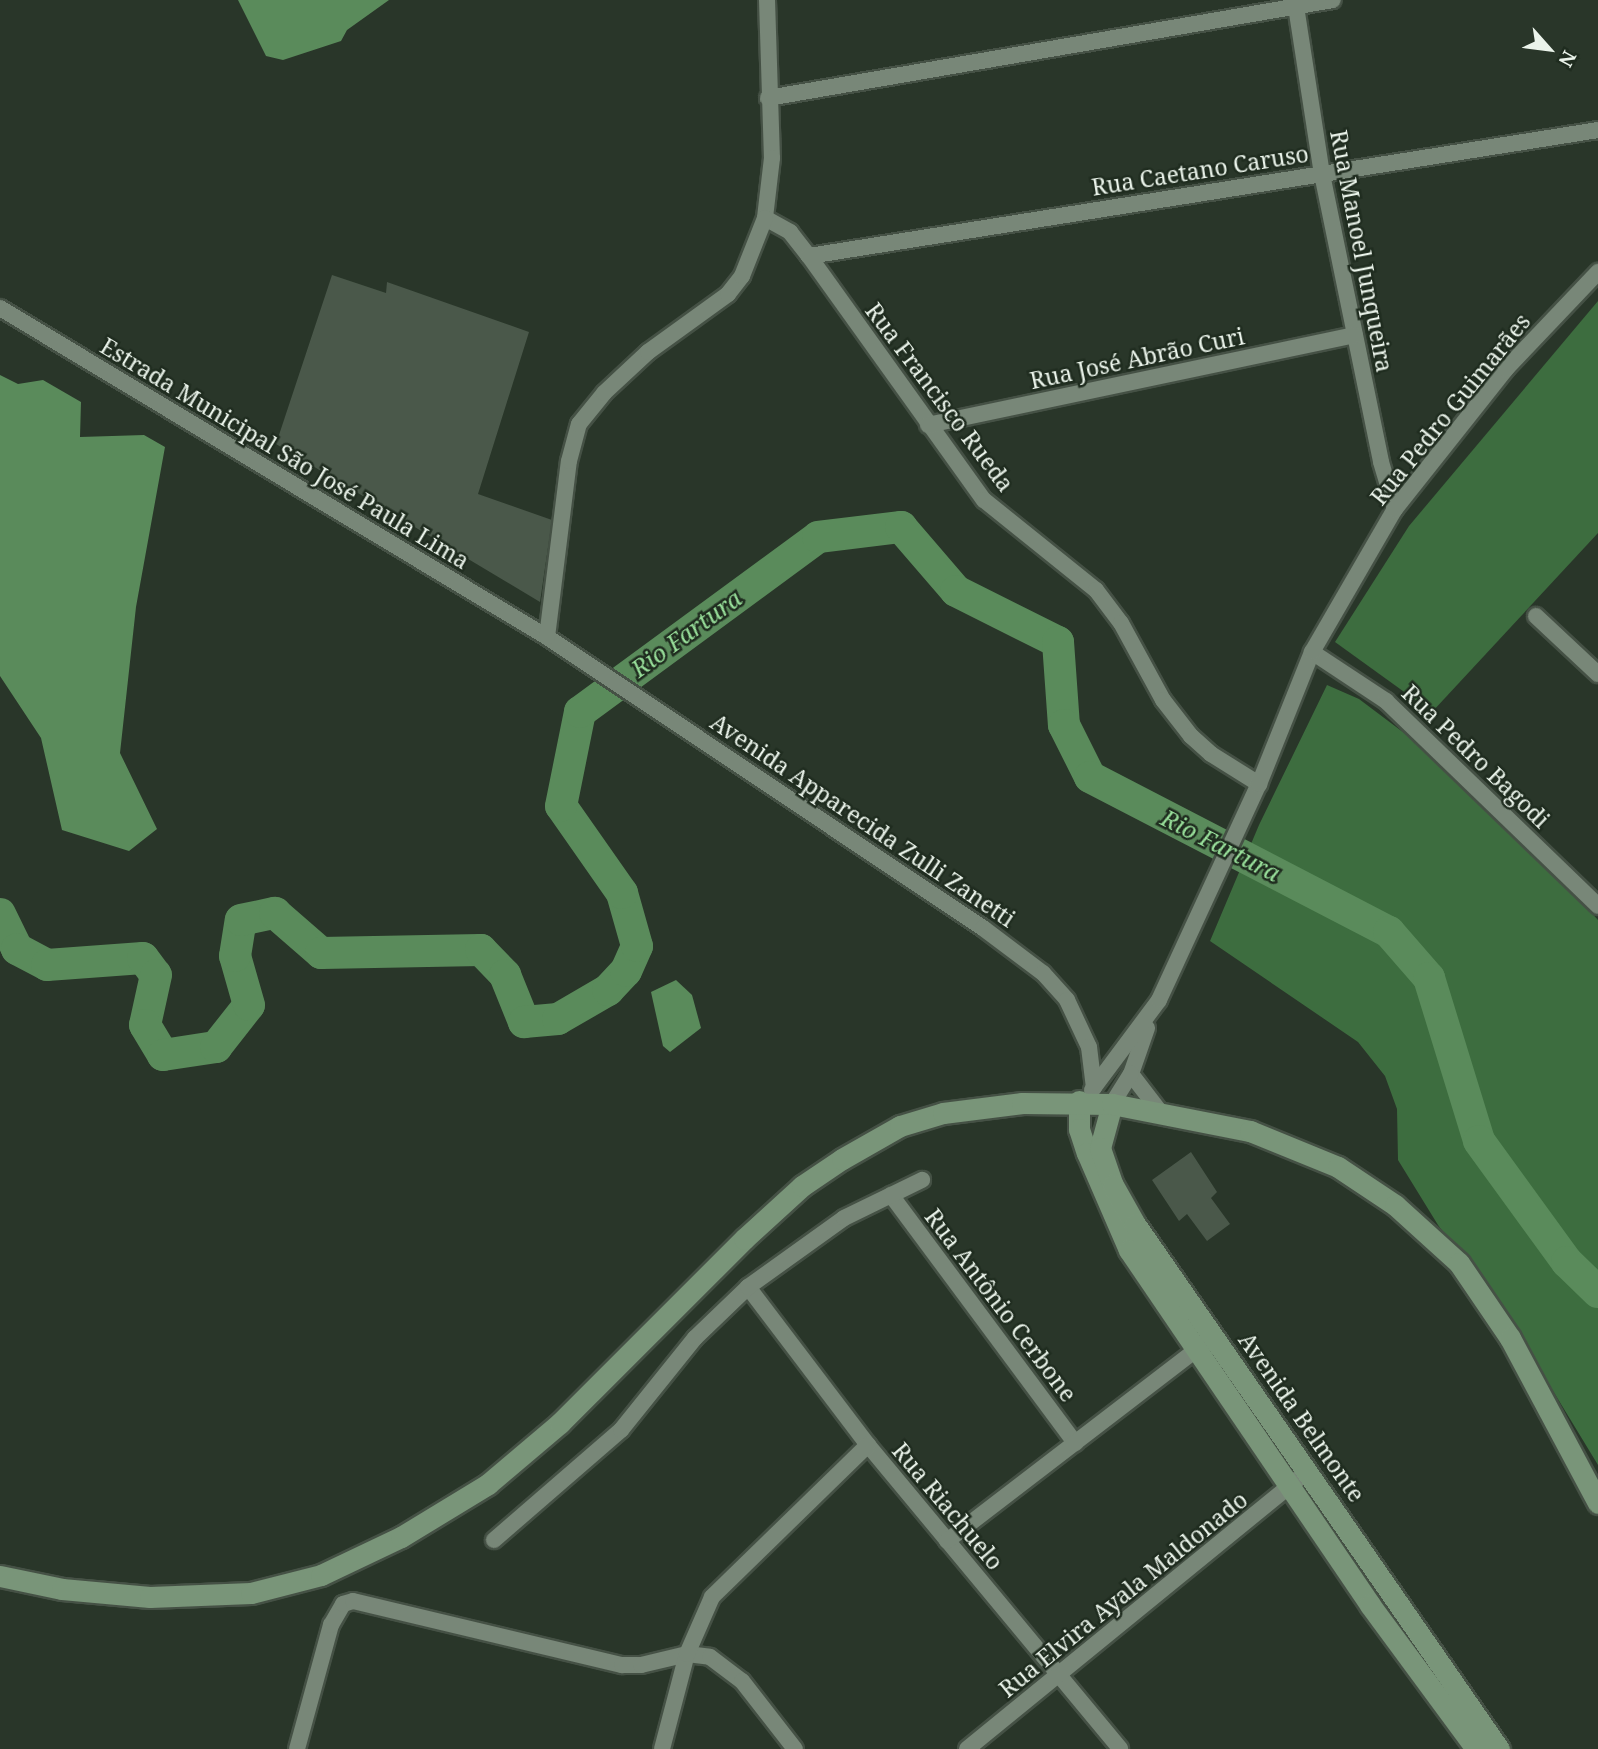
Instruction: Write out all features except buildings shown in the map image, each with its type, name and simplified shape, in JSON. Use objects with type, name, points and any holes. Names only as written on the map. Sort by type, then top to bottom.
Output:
[{"type":"main road","points":[[0,1576],[62,1589],[150,1597],[251,1593],[321,1575],[401,1536],[488,1483],[560,1423],[744,1239],[812,1179],[900,1126],[943,1112],[1003,1104],[1109,1111],[1158,1109],[1217,1123],[1291,1145],[1338,1167],[1395,1205],[1443,1248],[1510,1338],[1598,1503]]},
{"type":"main road","points":[[1079,1110],[1129,1250],[1288,1488],[1476,1749]]},
{"type":"main road","points":[[1109,1111],[1217,1123]]},
{"type":"main road","name":"Avenida Belmonte","points":[[1109,1111],[1100,1148],[1113,1185],[1151,1249],[1499,1749]]},
{"type":"street","points":[[547,637],[569,461],[579,424],[604,393],[648,352],[728,294],[742,276],[765,218],[772,158],[768,98],[767,0]]},
{"type":"street","points":[[768,98],[1296,3],[1334,0]]},
{"type":"street","name":"Rua Manoel Junqueira","points":[[1296,3],[1322,174],[1395,509]]},
{"type":"street","name":"Rua Caetano Caruso","points":[[809,256],[1598,130]]},
{"type":"street","name":"Rua Francisco Rueda","points":[[765,218],[790,232],[809,256],[984,500],[1097,590],[1121,623],[1163,700],[1191,736],[1211,754],[1259,784]]},
{"type":"street","name":"Rua Pedro Guimarães","points":[[1079,1110],[1159,1000],[1259,784],[1312,652],[1395,509],[1506,369],[1598,272]]},
{"type":"street","name":"Estrada Municipal São José Paula Lima","points":[[0,308],[547,637]]},
{"type":"street","name":"Rua José Abrão Curi","points":[[928,425],[1355,335]]},
{"type":"street","points":[[1536,616],[1598,674]]},
{"type":"street","name":"Avenida Apparecida Zulli Zanetti","points":[[547,637],[631,690],[1043,973],[1077,1016],[1089,1046],[1079,1110]]},
{"type":"street","name":"Rua Pedro Bagodi","points":[[1312,652],[1386,701],[1598,906]]},
{"type":"street","points":[[1109,1111],[1131,1074],[1159,1000]]},
{"type":"street","points":[[1089,1046],[1107,1072],[1119,1079],[1131,1074]]},
{"type":"street","points":[[1131,1074],[1158,1109]]},
{"type":"street","points":[[494,1540],[621,1430],[695,1338],[748,1287],[844,1217],[922,1180]]},
{"type":"street","name":"Rua Antônio Cerbone","points":[[891,1195],[1075,1443]]},
{"type":"street","name":"Rua Riachuelo","points":[[748,1287],[868,1445],[1120,1749]]},
{"type":"street","points":[[947,1541],[1213,1335]]},
{"type":"street","points":[[662,1749],[687,1654],[701,1617],[729,1576],[868,1445]]},
{"type":"street","name":"Rua Elvira Ayala Maldonado","points":[[967,1749],[1060,1677],[1307,1472]]},
{"type":"street","points":[[297,1749],[335,1613],[343,1604],[367,1604],[622,1665],[641,1665],[687,1654],[710,1657],[734,1674],[796,1749]]},
{"type":"shaded area","points":[[238,0],[389,0],[347,30],[341,41],[283,60],[266,56]]},
{"type":"shaded area","points":[[1598,301],[1598,533],[1432,712],[1335,642],[1409,526]]},
{"type":"shaded area","points":[[0,375],[18,384],[43,380],[81,402],[80,437],[144,435],[165,447],[136,607],[120,753],[157,829],[129,851],[62,830],[41,738],[0,676]]},
{"type":"shaded area","points":[[1327,685],[1359,699],[1476,787],[1598,920],[1598,1465],[1519,1335],[1438,1225],[1398,1160],[1397,1109],[1385,1076],[1358,1042],[1210,941],[1259,825]]},
{"type":"shaded area","points":[[676,980],[692,995],[701,1028],[670,1052],[663,1046],[651,992]]},
{"type":"waterway","name":"Rio Fartura","points":[[0,914],[17,949],[47,965],[143,958],[156,975],[145,1025],[163,1055],[216,1047],[249,1005],[235,956],[241,920],[275,913],[321,953],[481,950],[505,975],[524,1022],[558,1019],[608,990],[626,971],[637,946],[622,893],[561,806],[580,712],[818,537],[901,527],[956,591],[1058,642],[1064,725],[1090,777],[1389,932],[1429,978],[1479,1141],[1567,1262],[1598,1292]]}]
